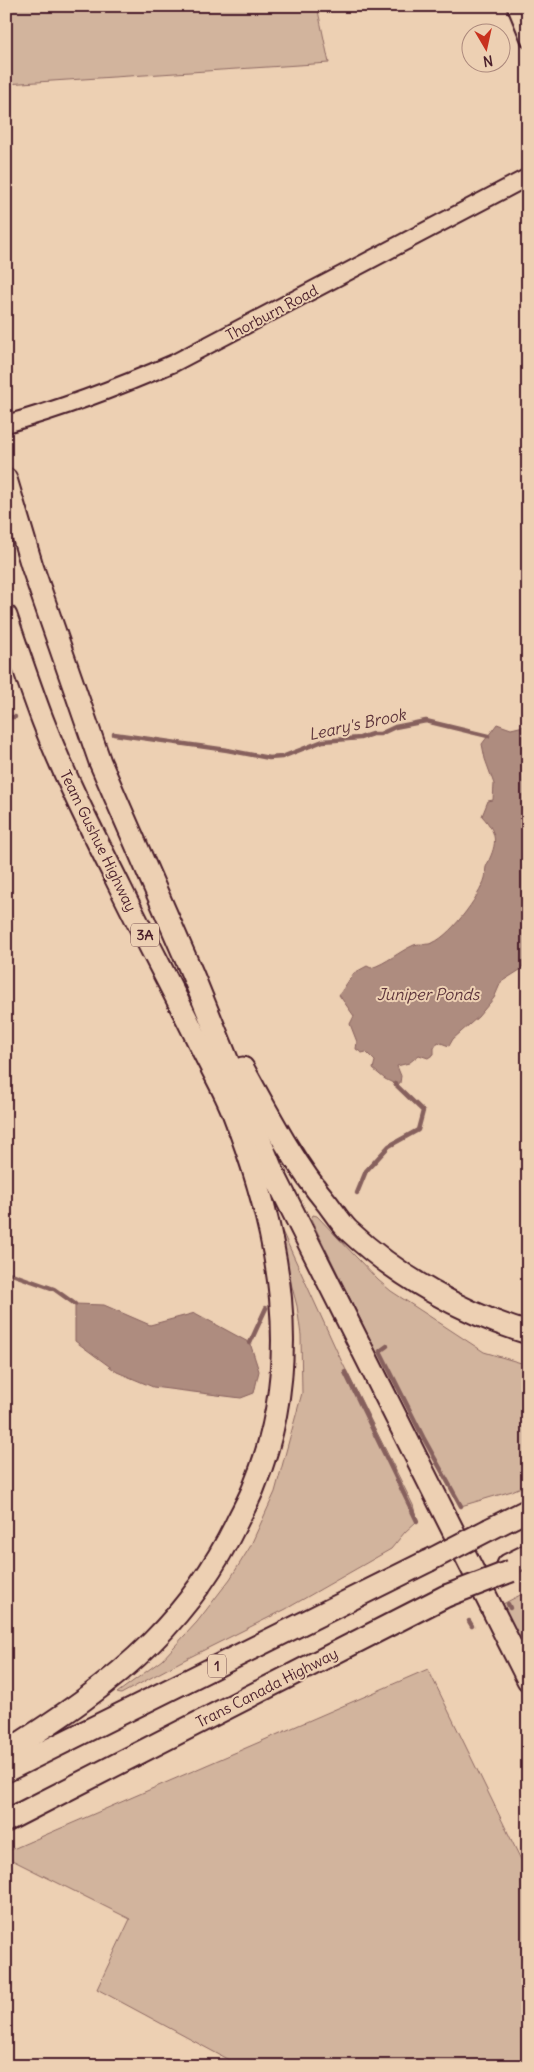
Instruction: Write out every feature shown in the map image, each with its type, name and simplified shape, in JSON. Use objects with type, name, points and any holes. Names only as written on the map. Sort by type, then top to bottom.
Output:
[{"type":"highway","name":"Team Gushue Highway","points":[[6,480],[32,566],[100,762],[192,973]]},
{"type":"highway","name":"Team Gushue Highway","points":[[6,616],[43,721],[58,757],[119,886],[233,1112]]},
{"type":"highway","points":[[192,973],[272,1170],[528,1680]]},
{"type":"highway","points":[[192,973],[278,1131],[310,1182],[347,1229],[394,1268],[442,1298],[501,1325],[528,1332]]},
{"type":"highway","points":[[233,1112],[272,1170]]},
{"type":"highway","points":[[6,1752],[100,1688],[154,1641],[198,1589],[228,1540],[256,1484],[272,1432],[279,1391],[282,1316],[279,1276],[267,1211],[233,1112]]},
{"type":"highway","name":"1","points":[[6,1771],[528,1510]]},
{"type":"highway","name":"Trans Canada Highway","points":[[6,1822],[446,1596],[516,1567],[528,1555]]},
{"type":"main road","name":"Thorburn Road","points":[[12,422],[101,394],[182,360],[528,177]]},
{"type":"street","points":[[513,6],[528,42]]},
{"type":"shaded area","points":[[6,6],[317,6],[329,63],[6,84]]},
{"type":"shaded area","points":[[313,1215],[317,1216],[378,1280],[391,1291],[484,1352],[528,1365],[528,1484],[512,1491],[461,1506],[398,1388],[393,1386],[311,1219]]},
{"type":"shaded area","points":[[282,1231],[341,1360],[413,1505],[417,1521],[391,1549],[286,1609],[121,1694],[117,1693],[162,1660],[197,1622],[230,1579],[250,1547],[275,1492],[302,1393],[301,1335],[297,1306],[280,1241],[280,1232]]},
{"type":"shaded area","points":[[528,1591],[528,1657],[503,1604]]},
{"type":"shaded area","points":[[428,1669],[528,1874],[528,2066],[240,2066],[97,1989],[130,1919],[6,1857],[6,1852]]},
{"type":"water","name":"Juniper Ponds","points":[[497,724],[511,729],[528,725],[528,959],[520,970],[501,982],[494,998],[478,1017],[453,1039],[449,1046],[438,1042],[434,1048],[434,1054],[428,1058],[419,1055],[409,1063],[397,1066],[401,1076],[400,1083],[395,1084],[385,1079],[373,1069],[375,1061],[366,1052],[362,1053],[356,1049],[357,1042],[350,1024],[354,1016],[339,995],[354,973],[367,966],[371,968],[377,966],[414,945],[429,944],[437,941],[454,926],[477,895],[485,878],[486,867],[494,846],[492,829],[482,816],[488,801],[493,800],[494,784],[482,744]]},
{"type":"water","points":[[75,1304],[104,1305],[150,1325],[195,1313],[250,1343],[259,1371],[254,1393],[241,1398],[153,1387],[117,1372],[75,1341]]},
{"type":"waterway","name":"Leary's Brook","points":[[6,717],[15,717]]},
{"type":"waterway","name":"Leary's Brook","points":[[114,734],[269,758],[282,757],[323,741],[360,738],[372,734],[380,734],[395,727],[426,721],[488,736]]},
{"type":"waterway","points":[[357,1193],[366,1171],[389,1146],[418,1130],[423,1111],[395,1084]]},
{"type":"waterway","points":[[6,1272],[54,1289],[75,1304]]},
{"type":"waterway","points":[[250,1343],[266,1308]]},
{"type":"waterway","points":[[387,1346],[380,1351],[423,1437],[461,1506]]},
{"type":"waterway","points":[[345,1372],[417,1521]]},
{"type":"waterway","points":[[508,1604],[510,1608]]},
{"type":"waterway","points":[[469,1621],[472,1626]]}]
